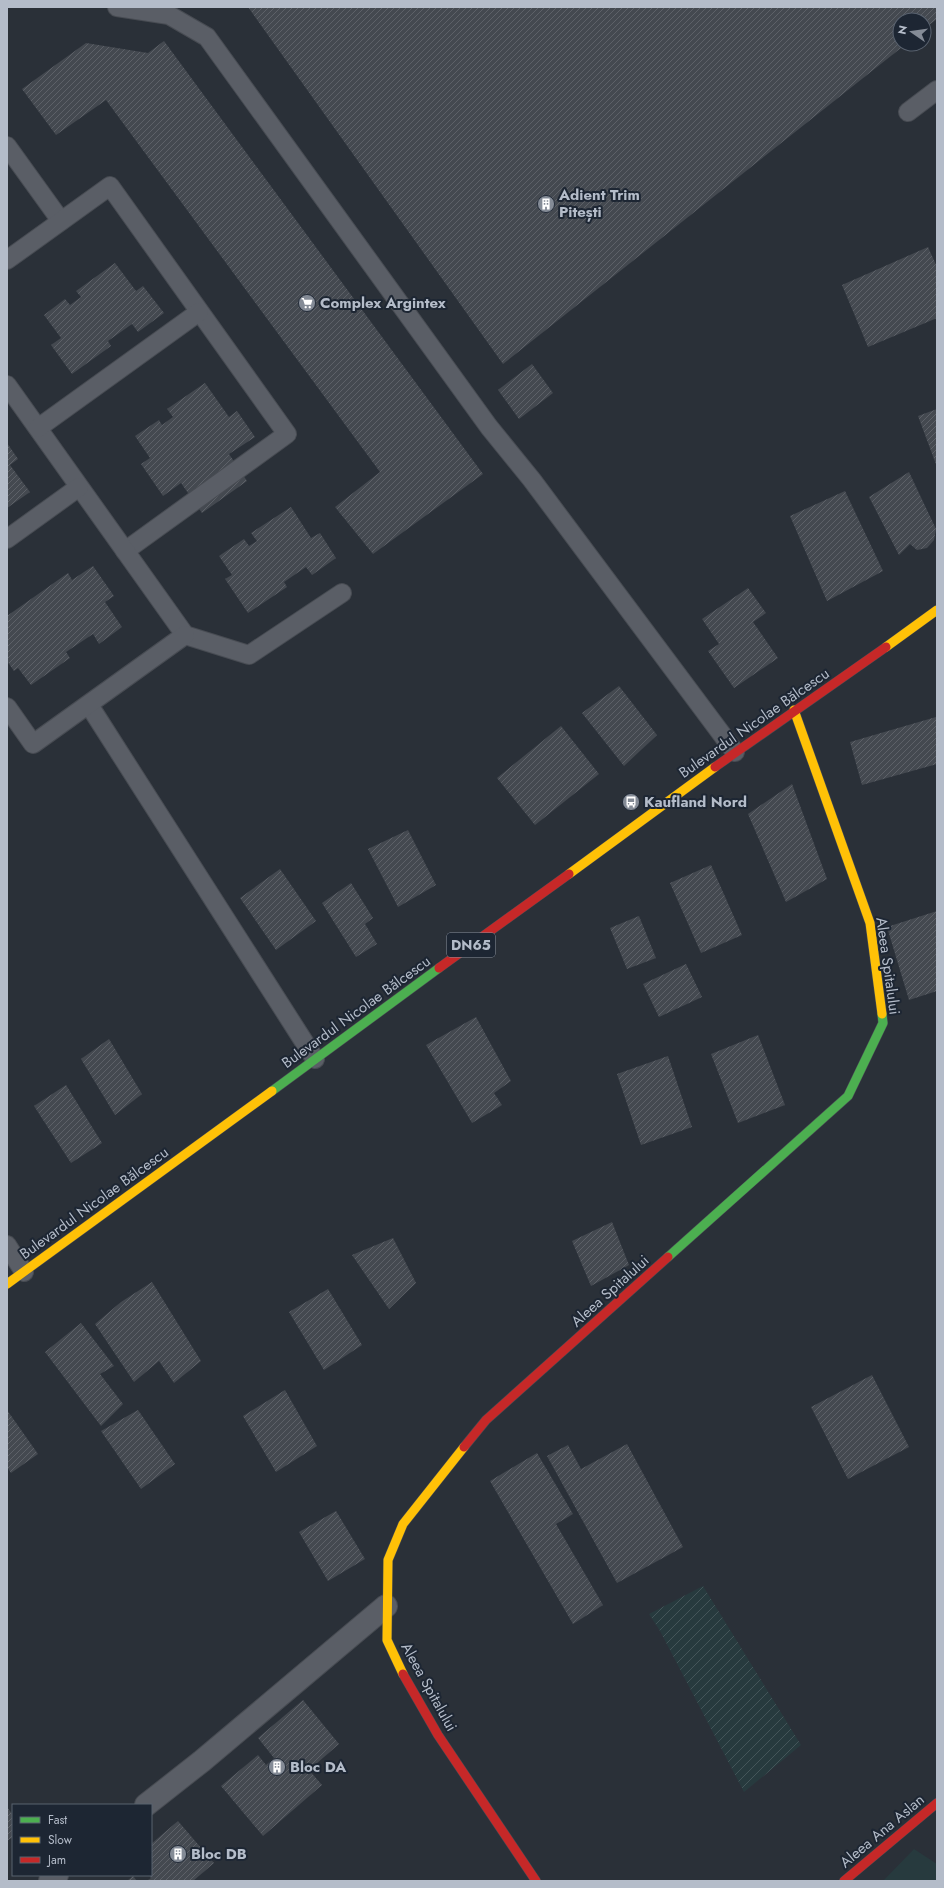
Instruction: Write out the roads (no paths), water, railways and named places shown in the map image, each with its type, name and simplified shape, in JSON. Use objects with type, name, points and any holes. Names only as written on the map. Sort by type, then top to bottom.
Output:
[{"type":"street","name":"Bulevardul Nicolae Bălcescu","points":[[7,1284],[735,752],[888,646],[937,610]]},
{"type":"street","name":"Aleea Spitalului","points":[[536,1881],[438,1735],[406,1680],[387,1640],[386,1606],[388,1560],[403,1524],[486,1420],[848,1096],[883,1023],[870,923],[794,710]]},
{"type":"street","points":[[147,1804],[202,1761],[386,1606]]},
{"type":"street","name":"Aleea Ana Aslan","points":[[844,1881],[937,1803]]},
{"type":"lane","points":[[117,7],[169,15],[207,37],[489,426],[532,480],[735,752]]},
{"type":"lane","points":[[908,112],[937,90]]},
{"type":"lane","points":[[7,146],[61,221]]},
{"type":"lane","points":[[7,260],[110,186],[287,434],[125,551]]},
{"type":"lane","points":[[38,428],[199,312]]},
{"type":"lane","points":[[7,385],[185,635],[248,655],[342,593]]},
{"type":"lane","points":[[7,539],[79,487]]},
{"type":"lane","points":[[7,707],[34,744],[185,635]]},
{"type":"lane","points":[[89,705],[315,1059]]},
{"type":"lane","points":[[7,1245],[24,1272]]},
{"type":"place","name":"Adient Trim Pitești","points":[[546,204]]},
{"type":"place","name":"Complex Argintex","points":[[307,303]]},
{"type":"place","name":"Kaufland Nord","points":[[631,802]]},
{"type":"place","name":"Bloc DA","points":[[277,1767]]},
{"type":"place","name":"Bloc DB","points":[[178,1854]]}]
